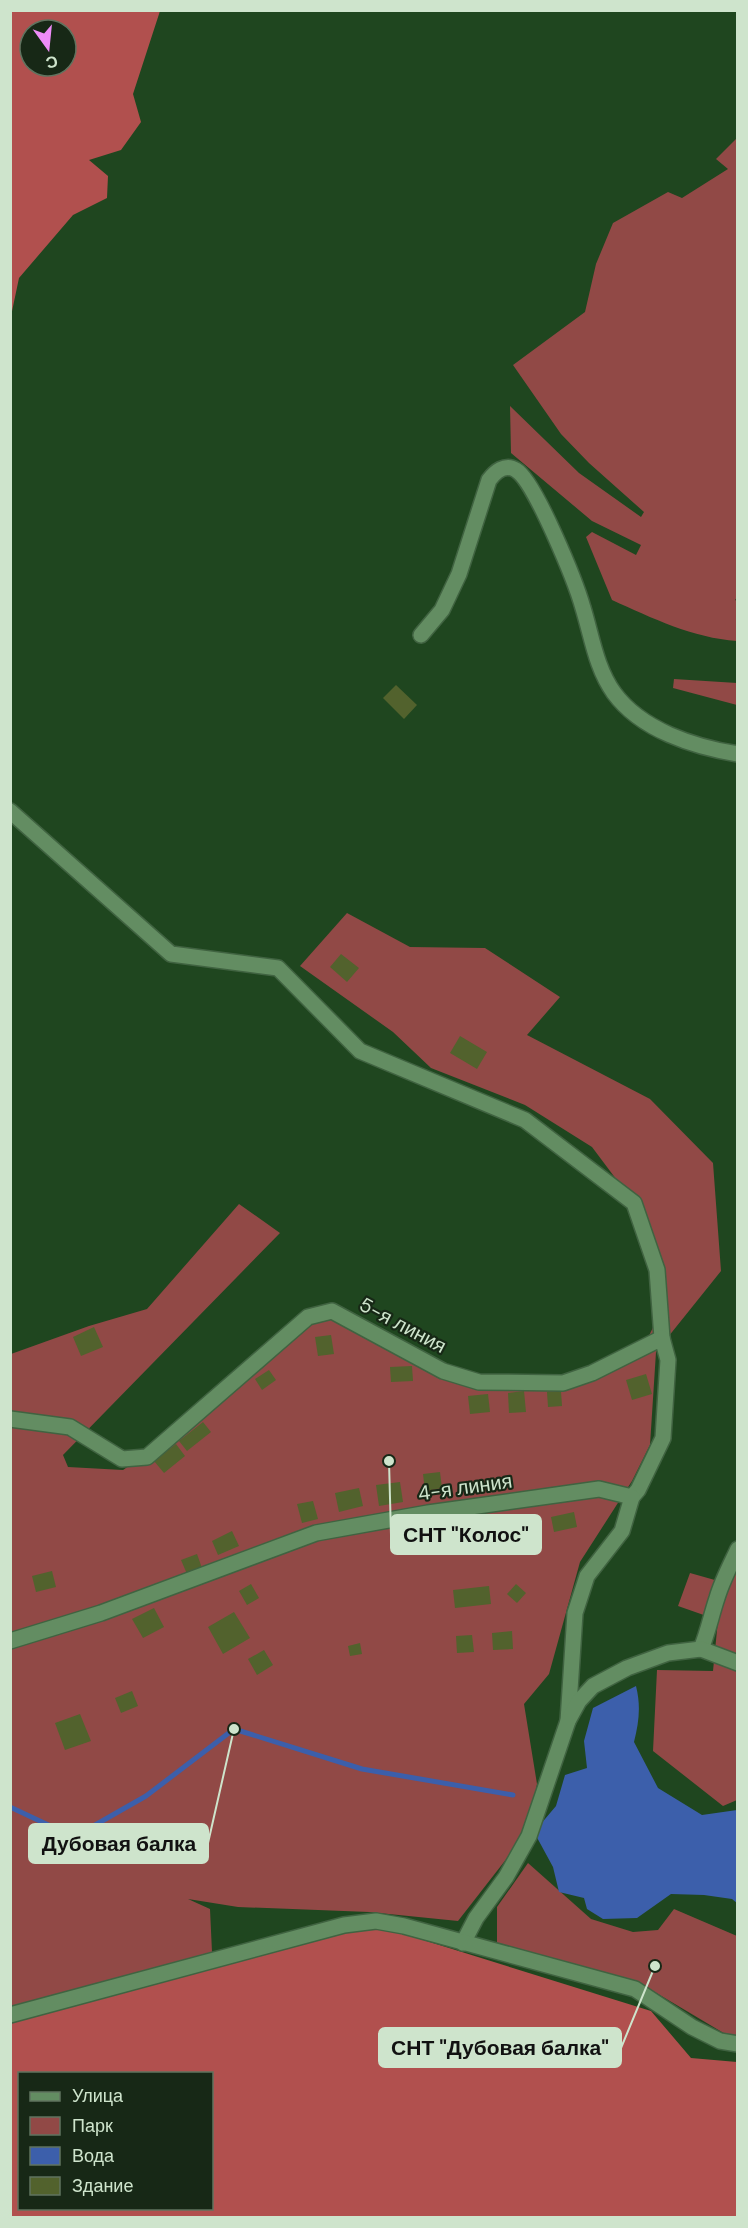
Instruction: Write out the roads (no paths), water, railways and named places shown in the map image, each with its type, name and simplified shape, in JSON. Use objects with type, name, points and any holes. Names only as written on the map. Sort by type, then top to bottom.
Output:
[{"type":"street","points":[[421,635],[442,610],[459,574],[489,480],[505,467],[515,469],[527,482],[542,509],[583,606],[602,673],[614,694],[630,710],[651,725],[685,741],[738,754]]},
{"type":"street","points":[[10,811],[171,954],[278,968],[360,1051],[525,1120],[634,1203],[657,1270],[662,1338],[668,1360],[663,1437],[638,1490],[632,1497],[622,1531],[587,1576],[575,1613],[568,1721]]},
{"type":"street","name":"5-я линия","points":[[10,1419],[70,1427],[122,1459],[147,1457],[308,1317],[332,1311],[443,1371],[480,1382],[563,1383],[592,1373],[662,1338]]},
{"type":"street","name":"4-я линия","points":[[10,1641],[101,1613],[316,1533],[428,1513],[599,1489],[632,1497]]},
{"type":"street","points":[[701,1649],[725,1575],[738,1549]]},
{"type":"street","points":[[463,1943],[476,1918],[506,1877],[528,1836],[568,1721],[579,1701],[593,1686],[627,1668],[668,1653],[701,1649],[738,1664]]},
{"type":"street","points":[[10,2015],[344,1925],[375,1921],[404,1926],[635,1989],[692,2027],[720,2041],[738,2044]]},
{"type":"water","points":[[636,1686],[639,1714],[634,1742],[658,1788],[702,1815],[737,1810],[737,1903],[732,1899],[704,1895],[671,1894],[637,1918],[603,1919],[587,1909],[584,1898],[559,1892],[553,1867],[534,1832],[556,1806],[565,1775],[587,1768],[584,1741],[593,1708]]},
{"type":"waterway","points":[[10,1807],[74,1837],[146,1796],[234,1729],[362,1769],[513,1795]]},
{"type":"place","name":"СНТ \"Колос\"","points":[[389,1461]]},
{"type":"place","name":"Дубовая балка","points":[[234,1729]]},
{"type":"place","name":"СНТ \"Дубовая балка\"","points":[[655,1966]]}]
